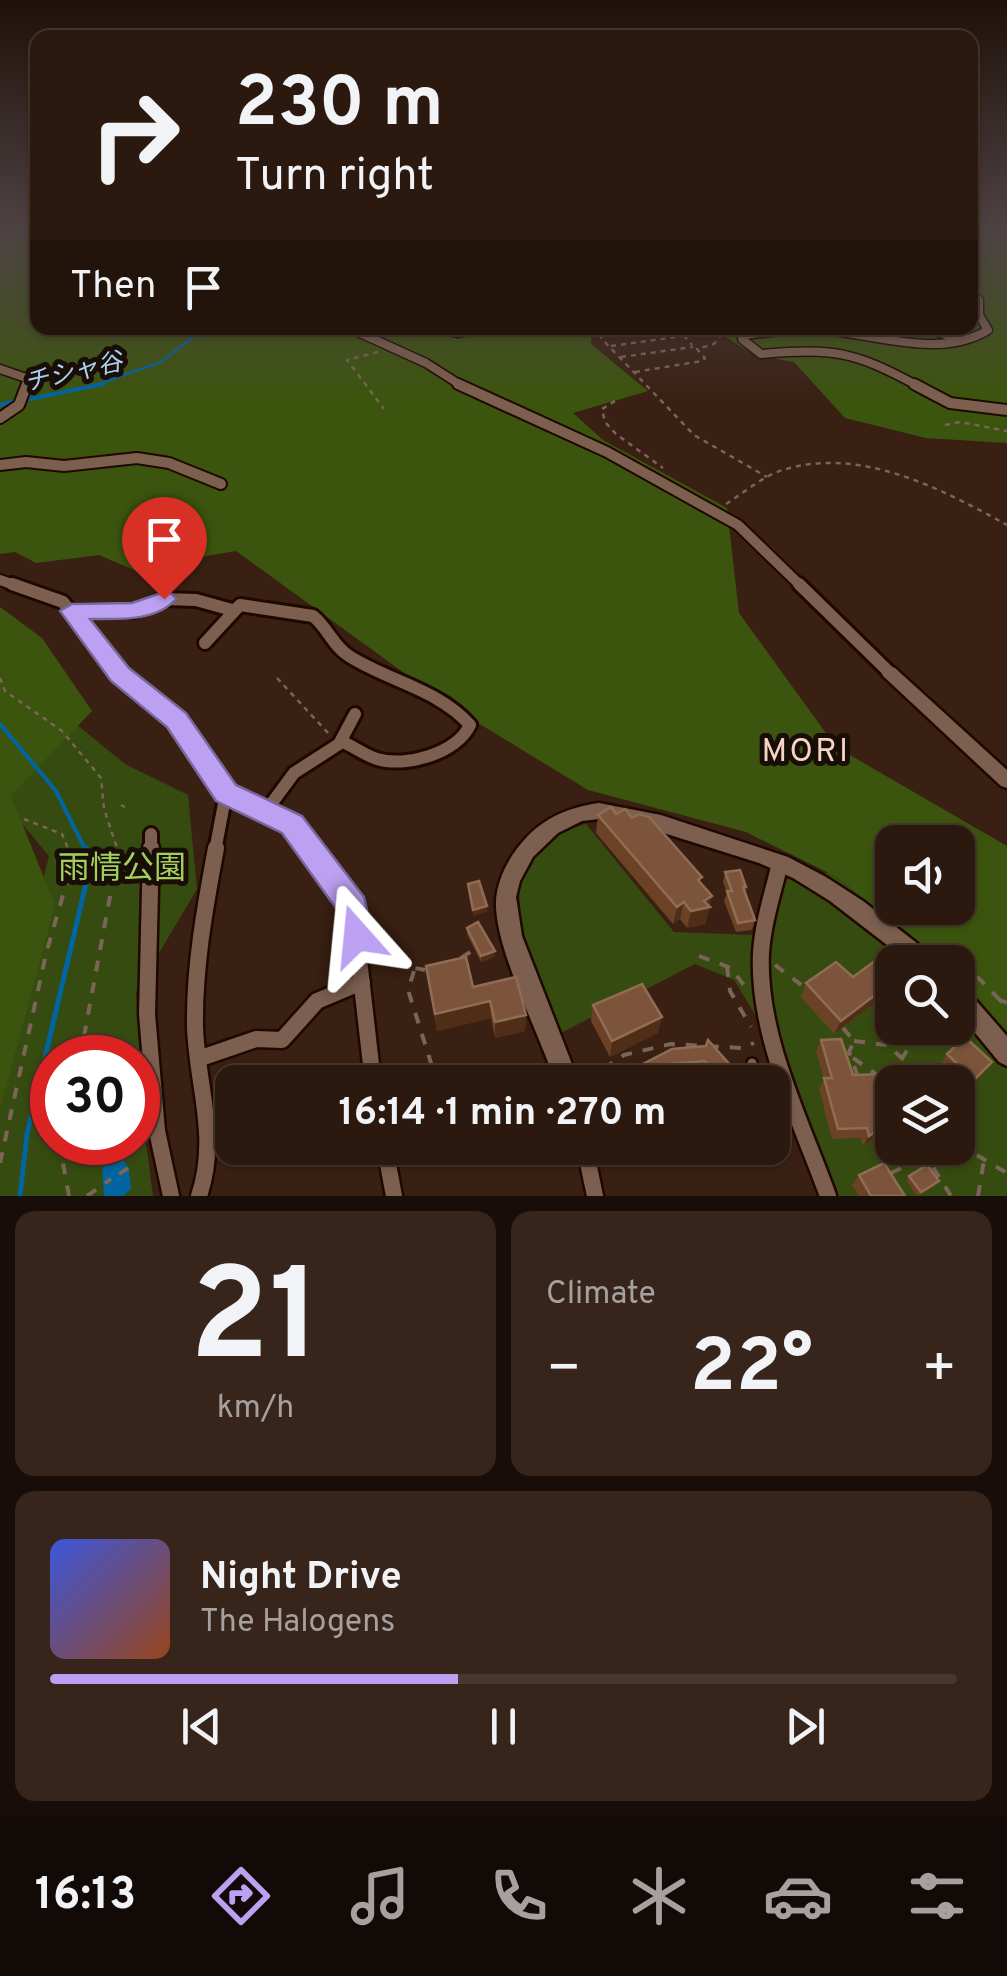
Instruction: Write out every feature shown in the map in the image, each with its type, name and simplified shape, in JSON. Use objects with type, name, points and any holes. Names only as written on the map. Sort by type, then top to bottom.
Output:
[{"type":"street","points":[[848,335],[890,340],[976,338],[988,330],[979,315],[978,299]]},
{"type":"street","points":[[369,335],[462,386],[606,452],[738,525],[1007,780]]},
{"type":"street","points":[[755,335],[742,339],[761,354],[813,350],[868,359],[950,403],[1007,410]]},
{"type":"street","points":[[946,335],[959,340]]},
{"type":"street","points":[[0,369],[29,379],[22,400],[0,418]]},
{"type":"street","points":[[0,465],[26,462],[64,466],[137,458],[169,463],[221,484]]},
{"type":"street","points":[[0,580],[63,602],[120,674],[176,720],[226,793],[292,824],[353,907],[371,1065]]},
{"type":"street","points":[[72,611],[135,611],[164,599],[196,600],[232,610]]},
{"type":"street","points":[[205,643],[240,604],[314,616],[320,619],[336,646],[436,700],[470,725],[461,743],[450,749],[382,762],[341,741]]},
{"type":"street","points":[[266,811],[294,773],[341,741],[355,714]]},
{"type":"street","points":[[199,1196],[213,1144],[194,1025],[200,931],[226,793]]},
{"type":"street","points":[[563,1065],[506,918],[509,884],[522,855],[540,834],[566,820],[599,811],[649,820],[780,863],[858,911],[902,945]]},
{"type":"street","points":[[151,834],[147,1014],[157,1131],[170,1196]]},
{"type":"street","points":[[780,863],[766,916],[761,970],[772,1026],[828,1196]]},
{"type":"street","points":[[198,1060],[256,1039],[282,1040],[316,1001],[362,982]]},
{"type":"street","points":[[975,1016],[1007,1054]]},
{"type":"street","points":[[388,1165],[394,1196]]},
{"type":"street","points":[[589,1165],[595,1196]]},
{"type":"path","points":[[602,335],[601,338],[694,435],[768,478]]},
{"type":"path","points":[[620,357],[714,344],[721,335]]},
{"type":"path","points":[[609,346],[684,336],[704,358],[634,372]]},
{"type":"path","points":[[384,408],[347,360],[392,348]]},
{"type":"path","points":[[615,401],[602,409],[605,422],[634,449],[673,474]]},
{"type":"path","points":[[946,424],[960,422],[1007,431]]},
{"type":"path","points":[[738,525],[721,507],[768,478],[801,465],[846,466],[936,487],[1007,525]]},
{"type":"path","points":[[0,678],[5,691],[62,731],[102,778],[100,802],[104,818],[119,846],[84,1035]]},
{"type":"path","points":[[277,678],[298,692],[320,728],[341,741]]},
{"type":"path","points":[[0,1163],[46,954],[73,860],[62,834],[24,819]]},
{"type":"path","points":[[353,907],[360,909],[390,955],[414,971],[430,970]]},
{"type":"path","points":[[449,965],[486,942]]},
{"type":"path","points":[[609,1065],[624,1054],[676,1043],[742,1048],[759,1044],[730,990],[727,966],[699,956]]},
{"type":"path","points":[[414,971],[408,990],[432,1065]]},
{"type":"path","points":[[787,972],[808,992]]},
{"type":"path","points":[[975,975],[1007,1005]]},
{"type":"path","points":[[843,1028],[854,1041]]},
{"type":"path","points":[[854,1041],[872,1037],[913,1065]]},
{"type":"path","points":[[854,1041],[850,1056],[860,1085]]},
{"type":"path","points":[[900,1065],[910,1045]]},
{"type":"path","points":[[850,1056],[875,1072]]},
{"type":"path","points":[[975,1154],[1007,1173]]},
{"type":"path","points":[[978,1196],[984,1160]]},
{"type":"path","points":[[63,1165],[69,1196]]},
{"type":"path","points":[[880,1177],[907,1165]]},
{"type":"path","points":[[932,1165],[951,1196]]},
{"type":"path","points":[[119,1174],[130,1167]]},
{"type":"path","points":[[888,1174],[896,1185]]},
{"type":"path","points":[[87,1196],[111,1179]]},
{"type":"green space","points":[[0,288],[30,288],[30,335],[591,335],[591,344],[648,391],[573,413],[603,440],[727,508],[739,613],[836,747],[971,825],[875,825],[875,907],[839,878],[746,832],[588,790],[447,704],[236,551],[177,561],[148,576],[99,555],[36,563],[15,552],[0,554]]},
{"type":"green space","points":[[978,288],[1007,288],[1007,443],[926,438],[845,418],[794,362],[755,355],[722,335],[978,335]]},
{"type":"green space","points":[[0,607],[42,638],[92,711],[11,796],[55,905],[0,1109]]},
{"type":"green space","name":"雨情公園","points":[[54,706],[125,764],[188,795],[197,889],[136,992],[138,1035],[30,1035],[30,1165],[149,1165],[153,1196],[0,1196],[0,1050],[49,856],[0,797]]},
{"type":"green space","points":[[586,824],[674,932],[753,935],[769,923],[784,880],[849,869],[875,893],[875,925],[975,924],[1007,930],[1007,1196],[834,1196],[783,1044],[767,1034],[734,980],[695,964],[561,1033],[537,974],[520,913],[521,884],[530,859],[551,839]]},
{"type":"green space","points":[[975,827],[1007,846],[1007,1031],[975,996],[975,945],[921,945],[897,925],[975,925]]},
{"type":"water","points":[[126,1165],[131,1189],[123,1196],[104,1196],[103,1167]]},
{"type":"building","points":[[611,807],[616,814],[625,809],[632,818],[639,814],[649,817],[702,877],[698,880],[712,896],[704,901],[710,907],[691,911],[684,902],[677,907],[598,815]]},
{"type":"building","points":[[740,870],[755,920],[738,923],[725,872]]},
{"type":"building","points":[[479,881],[487,906],[473,910],[468,884]]},
{"type":"building","points":[[478,922],[495,951],[481,956],[467,928]]},
{"type":"building","points":[[466,957],[473,987],[516,977],[526,1015],[495,1022],[490,1001],[435,1014],[426,966]]},
{"type":"building","points":[[875,961],[875,995],[841,1021],[806,983],[836,962],[853,977]]},
{"type":"building","points":[[642,984],[662,1017],[612,1041],[593,1005]]},
{"type":"building","points":[[841,1039],[853,1075],[875,1074],[875,1132],[869,1136],[867,1128],[838,1129],[824,1078],[832,1078],[821,1040]]},
{"type":"building","points":[[708,1040],[730,1065],[709,1065],[705,1061],[641,1065],[672,1049],[706,1046]]},
{"type":"building","points":[[957,1045],[974,1045],[992,1062],[975,1079],[975,1065],[958,1065],[947,1054]]},
{"type":"building","points":[[885,1165],[905,1196],[871,1196],[859,1175]]},
{"type":"building","points":[[927,1165],[939,1181],[921,1192],[909,1176]]},
{"type":"waterway","name":"チシャ谷","points":[[93,386],[161,362],[195,335]]},
{"type":"waterway","name":"チシャ谷","points":[[25,400],[103,384]]},
{"type":"waterway","name":"チシャ谷","points":[[0,405],[15,401]]},
{"type":"waterway","points":[[0,724],[56,791],[86,851]]},
{"type":"waterway","points":[[20,1196],[27,1134],[88,875],[86,848]]},
{"type":"district","name":"MORI","points":[[806,750]]},
{"type":"route","points":[[164,599],[135,611],[72,611],[120,674],[176,720],[226,793],[292,824],[353,907],[357,936]]}]
